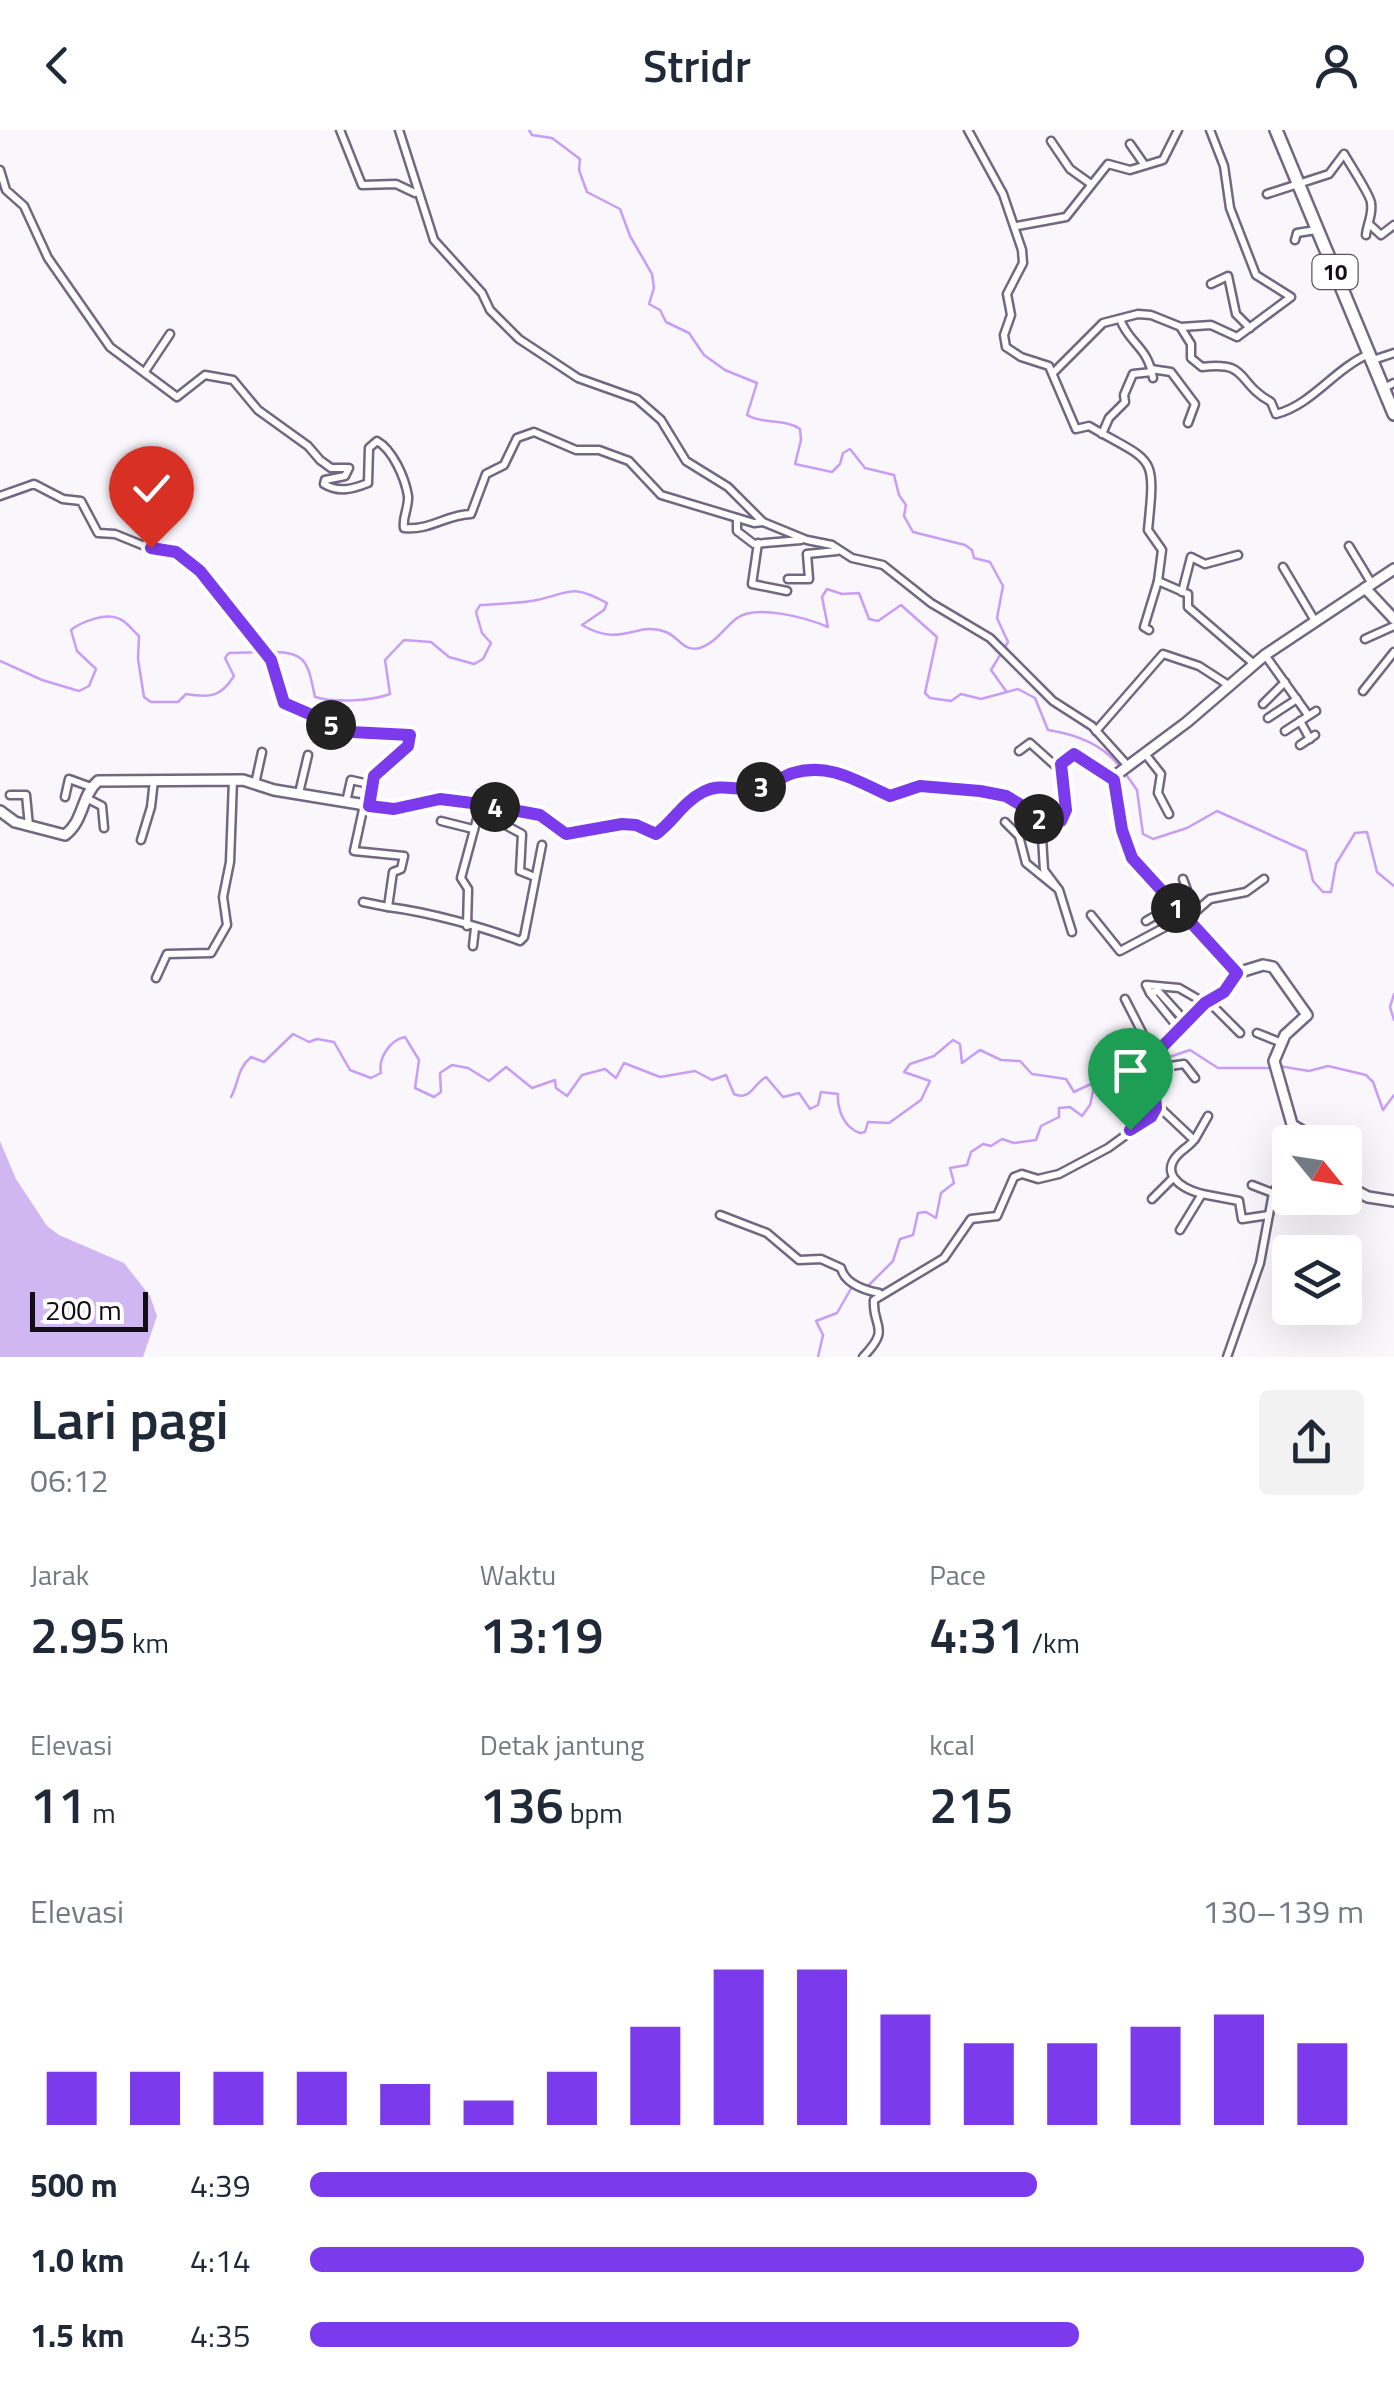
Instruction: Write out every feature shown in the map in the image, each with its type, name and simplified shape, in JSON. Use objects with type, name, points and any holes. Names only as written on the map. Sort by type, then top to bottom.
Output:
[{"type":"highway","name":"10","points":[[1276,130],[1371,357],[1389,386],[1394,414]]},
{"type":"main road","points":[[1121,772],[1265,655],[1394,569]]},
{"type":"main road","points":[[1369,586],[1394,622]]},
{"type":"main road","points":[[0,812],[56,834],[69,832],[91,787],[100,780],[233,780],[367,806],[394,809],[440,799],[540,815],[566,834],[622,824],[656,834],[685,804],[706,790],[724,786],[758,788],[788,774],[815,770],[859,778],[890,796],[920,786],[1006,796],[1041,821],[1058,824],[1065,814],[1060,770],[1068,756],[1079,755],[1121,772]]},
{"type":"main road","points":[[1121,772],[1126,846],[1173,905],[1237,973],[1270,966],[1278,971],[1294,1002],[1307,1016],[1288,1031],[1275,1065],[1292,1124]]},
{"type":"main road","points":[[1362,1194],[1394,1201]]},
{"type":"street","points":[[340,130],[362,186],[409,186],[424,206]]},
{"type":"street","points":[[399,130],[434,240],[482,293],[490,310],[519,339],[578,378],[637,399],[661,420],[686,461],[728,487],[762,522]]},
{"type":"street","points":[[968,130],[1017,226],[1022,262],[1008,287],[1012,314],[1003,341],[1021,357],[1046,363],[1077,430],[1086,425],[1148,463],[1152,493],[1148,530],[1162,550],[1158,581],[1144,627],[1149,630]]},
{"type":"street","points":[[1017,226],[1064,218],[1108,164],[1130,170],[1166,158],[1178,130]]},
{"type":"street","points":[[1052,373],[1103,323],[1151,314],[1181,328],[1211,325],[1237,338],[1291,297],[1256,275],[1230,208],[1224,166],[1210,130]]},
{"type":"street","points":[[1051,140],[1070,169],[1091,184]]},
{"type":"street","points":[[1130,144],[1144,164]]},
{"type":"street","points":[[1267,194],[1329,174],[1344,154],[1356,181],[1370,195],[1366,235]]},
{"type":"street","points":[[0,170],[8,194],[24,206],[48,258],[110,346],[179,398],[204,374],[214,373],[237,382],[258,410],[300,439],[320,460],[331,468],[349,468],[345,476],[324,482],[339,491],[368,483],[368,451],[380,443],[396,464],[408,494],[402,525],[407,529],[442,523],[456,514],[472,514],[486,474],[504,465],[517,438],[534,432],[576,450],[599,450],[630,462],[660,495],[762,522],[807,540]]},
{"type":"street","points":[[1369,224],[1381,236],[1393,229]]},
{"type":"street","points":[[1296,240],[1298,234],[1318,230]]},
{"type":"street","points":[[1211,284],[1228,276],[1236,314],[1250,328]]},
{"type":"street","points":[[1120,319],[1125,332],[1146,352],[1152,373]]},
{"type":"street","points":[[1181,328],[1191,345],[1189,356],[1196,363],[1206,368],[1221,363],[1237,370],[1254,393],[1271,402],[1276,414],[1301,406],[1309,394],[1348,364],[1394,353]]},
{"type":"street","points":[[146,370],[170,334]]},
{"type":"street","points":[[1102,434],[1109,418],[1125,402],[1132,375],[1169,371],[1195,404],[1188,424]]},
{"type":"street","points":[[0,496],[34,484],[63,499],[81,501],[98,533],[115,534],[178,553],[196,568],[267,655],[280,699],[291,708],[351,732],[410,735],[408,746],[374,776],[354,851],[404,856],[401,870],[393,872],[388,907]]},
{"type":"street","points":[[737,518],[738,532],[758,544],[807,540],[827,543],[856,560],[884,565],[931,603],[990,638],[1052,700],[1099,727],[1121,772]]},
{"type":"street","points":[[758,544],[752,584],[787,591]]},
{"type":"street","points":[[1349,546],[1369,586]]},
{"type":"street","points":[[788,579],[809,580],[808,554],[843,552]]},
{"type":"street","points":[[1182,592],[1192,557],[1208,564],[1238,555]]},
{"type":"street","points":[[1283,567],[1316,621]]},
{"type":"street","points":[[1158,581],[1189,595],[1187,606],[1254,664]]},
{"type":"street","points":[[1366,639],[1394,622]]},
{"type":"street","points":[[1363,691],[1394,652]]},
{"type":"street","points":[[1099,727],[1163,654],[1199,666],[1230,686]]},
{"type":"street","points":[[1265,655],[1312,713],[1285,731]]},
{"type":"street","points":[[1263,704],[1285,682]]},
{"type":"street","points":[[1268,718],[1297,699]]},
{"type":"street","points":[[1300,721],[1312,737],[1300,745]]},
{"type":"street","points":[[1020,751],[1029,742],[1060,770]]},
{"type":"street","points":[[255,784],[262,752]]},
{"type":"street","points":[[1146,754],[1161,774],[1158,793],[1170,814]]},
{"type":"street","points":[[299,793],[308,755]]},
{"type":"street","points":[[64,797],[69,779],[91,787]]},
{"type":"street","points":[[141,840],[154,779]]},
{"type":"street","points":[[156,978],[167,954],[212,953],[226,931],[222,897],[229,868],[233,780]]},
{"type":"street","points":[[346,802],[351,780],[373,785]]},
{"type":"street","points":[[10,796],[26,794],[29,826]]},
{"type":"street","points":[[86,798],[102,806],[104,828]]},
{"type":"street","points":[[474,946],[468,890],[460,878],[480,807],[522,834],[520,871],[534,877]]},
{"type":"street","points":[[442,821],[472,829]]},
{"type":"street","points":[[1041,821],[1044,870],[1060,890],[1072,932]]},
{"type":"street","points":[[1005,822],[1019,836],[1026,863],[1047,884],[1060,890]]},
{"type":"street","points":[[363,902],[486,927],[522,940],[542,845]]},
{"type":"street","points":[[1146,920],[1173,905],[1187,890],[1183,879]]},
{"type":"street","points":[[1091,915],[1120,951],[1185,918],[1210,899],[1246,892],[1264,880]]},
{"type":"street","points":[[1159,1054],[1206,1002],[1224,992],[1237,973]]},
{"type":"street","points":[[1180,1030],[1146,985],[1174,986],[1206,1002],[1240,1033]]},
{"type":"street","points":[[1150,993],[1158,991],[1187,1023]]},
{"type":"street","points":[[864,1356],[878,1338],[881,1322],[872,1304],[881,1293],[944,1258],[971,1220],[997,1216],[1017,1175],[1042,1178],[1076,1166],[1151,1117],[1163,1066],[1125,999]]},
{"type":"street","points":[[1258,1032],[1282,1044]]},
{"type":"street","points":[[1163,1066],[1184,1064],[1195,1078]]},
{"type":"street","points":[[1156,1104],[1194,1140]]},
{"type":"street","points":[[1152,1198],[1173,1178],[1180,1152],[1194,1140],[1208,1116]]},
{"type":"street","points":[[1173,1178],[1180,1187],[1238,1200],[1242,1218],[1269,1215]]},
{"type":"street","points":[[1252,1185],[1272,1193]]},
{"type":"street","points":[[1180,1230],[1202,1194]]},
{"type":"street","points":[[1228,1357],[1247,1309],[1272,1198]]},
{"type":"street","points":[[720,1216],[768,1234],[774,1243],[799,1260],[821,1258],[841,1268],[843,1277],[851,1282],[881,1293]]},
{"type":"shaded area","points":[[0,1141],[16,1179],[47,1226],[124,1263],[150,1296],[157,1316],[143,1357],[0,1357]]},
{"type":"waterway","points":[[529,130],[532,135],[552,138],[580,159],[579,170],[587,192],[620,209],[652,274],[654,288],[649,304],[660,310],[666,322],[689,333],[704,355],[725,370],[757,383],[747,415],[800,429],[795,464],[832,472],[843,453],[850,449],[865,468],[894,475],[906,505],[904,516],[913,532],[965,545],[974,558],[990,562],[1003,586],[997,618],[1008,642],[991,670],[1006,691]]},
{"type":"waterway","points":[[271,652],[293,654],[304,662],[315,697],[363,700],[390,694],[385,660],[404,640],[431,642],[449,657],[474,664],[483,659],[491,643],[482,633],[476,612],[480,605],[533,601],[565,592],[586,593],[607,603],[604,610],[582,625],[608,635],[655,629],[694,649],[711,643],[737,618],[757,612],[782,614],[828,627],[822,597],[827,589],[842,594],[859,593],[869,619],[878,621],[901,605],[937,637],[925,693],[930,698],[951,701],[961,694],[981,699],[1018,689],[1035,698],[1048,730],[1087,741],[1120,767]]},
{"type":"waterway","points":[[0,661],[79,691],[89,686],[96,669],[77,651],[71,630],[94,619],[114,617],[139,636],[144,697],[151,702],[178,702],[186,694],[208,696],[224,688],[234,676],[225,658],[229,653],[263,652]]},
{"type":"waterway","points":[[1125,773],[1137,790],[1143,834],[1153,839],[1187,828],[1217,811],[1306,851],[1313,881],[1323,892],[1331,892],[1336,864],[1355,833],[1367,832],[1377,872],[1394,886]]},
{"type":"waterway","points":[[1394,994],[1390,1007],[1394,1020]]},
{"type":"waterway","points":[[231,1097],[246,1062],[251,1057],[264,1062],[293,1034],[309,1042],[334,1042],[350,1070],[371,1078],[381,1073],[381,1061],[390,1046],[405,1037],[419,1060],[415,1088],[434,1097],[441,1092],[440,1073],[452,1065],[468,1068],[489,1081],[506,1067],[532,1088],[555,1080],[556,1088],[567,1096],[582,1075],[605,1069],[616,1078],[624,1063],[660,1077],[695,1071],[712,1080],[726,1075],[734,1094],[740,1096],[748,1094],[766,1077],[783,1097],[799,1093],[810,1109],[818,1105],[821,1092],[838,1094],[843,1117],[860,1133],[865,1132],[868,1122],[889,1123],[921,1100],[930,1081],[904,1072],[910,1064],[934,1056],[953,1040],[960,1044],[962,1063],[980,1050],[1001,1060],[1020,1061],[1032,1074],[1066,1079],[1074,1092],[1095,1082]]},
{"type":"waterway","points":[[867,1287],[893,1261],[900,1239],[913,1235],[918,1213],[926,1212],[936,1218],[941,1193],[954,1183],[950,1168],[967,1165],[971,1152],[983,1144],[991,1146],[1002,1139],[1014,1143],[1036,1140],[1041,1126],[1059,1117],[1059,1108],[1070,1107],[1082,1116],[1090,1105],[1095,1082],[1190,1050],[1218,1068],[1271,1068]]},
{"type":"waterway","points":[[1279,1066],[1309,1071],[1328,1066],[1366,1075],[1373,1082],[1383,1110],[1394,1095]]},
{"type":"waterway","points":[[818,1357],[823,1335],[816,1321],[837,1313],[852,1287]]},
{"type":"route","points":[[151,548],[172,550],[200,571],[271,660],[284,703],[351,732],[410,735],[408,746],[374,776],[369,806],[394,809],[446,800],[540,815],[566,834],[622,824],[656,834],[685,804],[706,790],[718,786],[758,788],[788,774],[815,770],[859,778],[890,796],[920,786],[1006,796],[1041,821],[1058,824],[1066,810],[1061,764],[1068,756],[1079,755],[1114,780],[1122,830],[1132,858],[1237,973],[1224,992],[1205,1003],[1158,1052],[1164,1070],[1155,1095],[1156,1108],[1151,1117],[1130,1130]]}]
